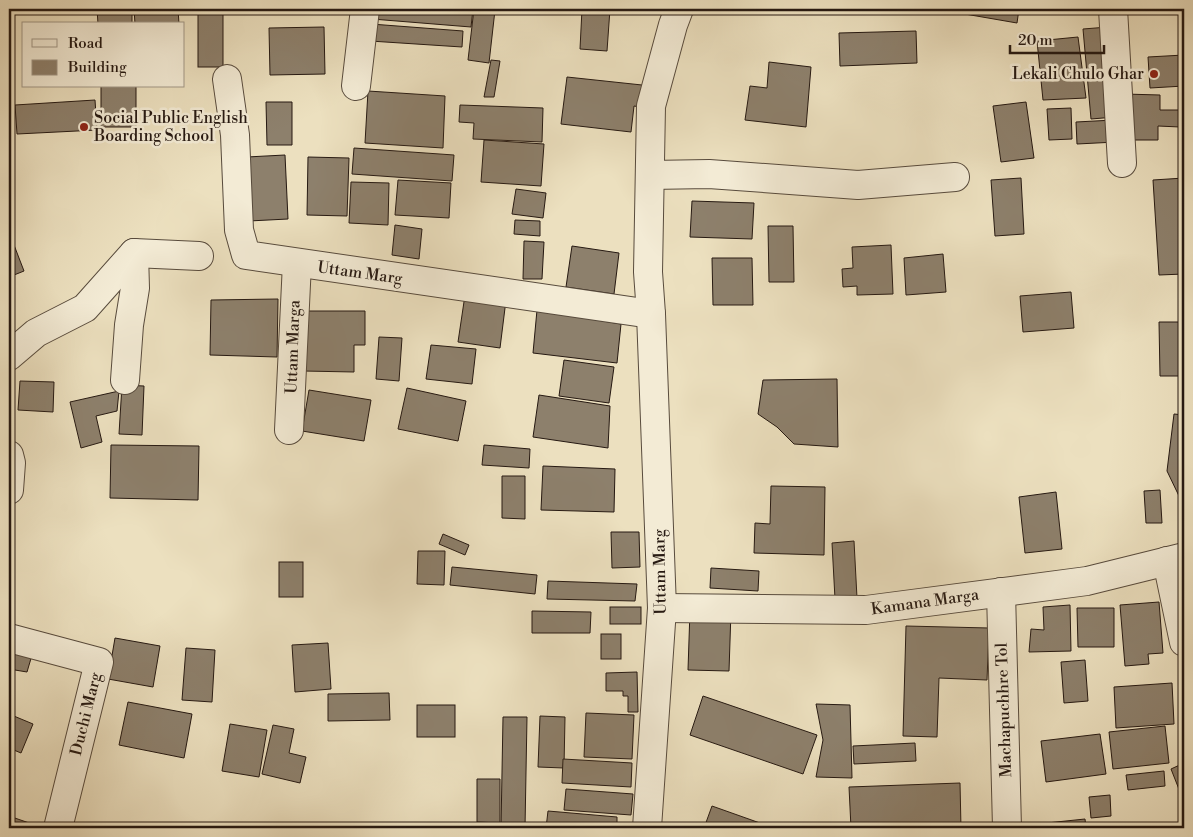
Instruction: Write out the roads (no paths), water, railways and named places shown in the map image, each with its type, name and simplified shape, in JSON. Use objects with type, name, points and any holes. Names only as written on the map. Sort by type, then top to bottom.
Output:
[{"type":"street","points":[[356,86],[364,9]]},
{"type":"street","name":"Uttam Marg","points":[[647,828],[662,608],[648,272],[651,106],[679,9]]},
{"type":"street","points":[[1113,9],[1122,163]]},
{"type":"street","name":"Uttam Marg","points":[[227,78],[235,135],[239,230],[246,256],[651,314]]},
{"type":"street","points":[[650,175],[708,174],[858,185],[955,177]]},
{"type":"street","points":[[134,253],[200,256]]},
{"type":"street","points":[[9,356],[36,333],[85,308],[134,253]]},
{"type":"street","points":[[126,380],[129,325],[135,288],[134,253]]},
{"type":"street","name":"Uttam Marga","points":[[289,430],[296,263]]},
{"type":"street","points":[[9,455],[11,463],[9,490]]},
{"type":"street","points":[[1176,559],[1184,642]]},
{"type":"street","name":"Kamana Marga","points":[[662,608],[866,610],[1087,581],[1176,559]]},
{"type":"street","name":"Machapuchhre Tol","points":[[1001,592],[1007,828]]},
{"type":"street","name":"Duchi Marg","points":[[9,638],[99,662],[58,828]]},
{"type":"place","name":"Lekali Chulo Ghar","points":[[1154,74]]},
{"type":"place","name":"Social Public English Boarding School","points":[[84,127]]}]
